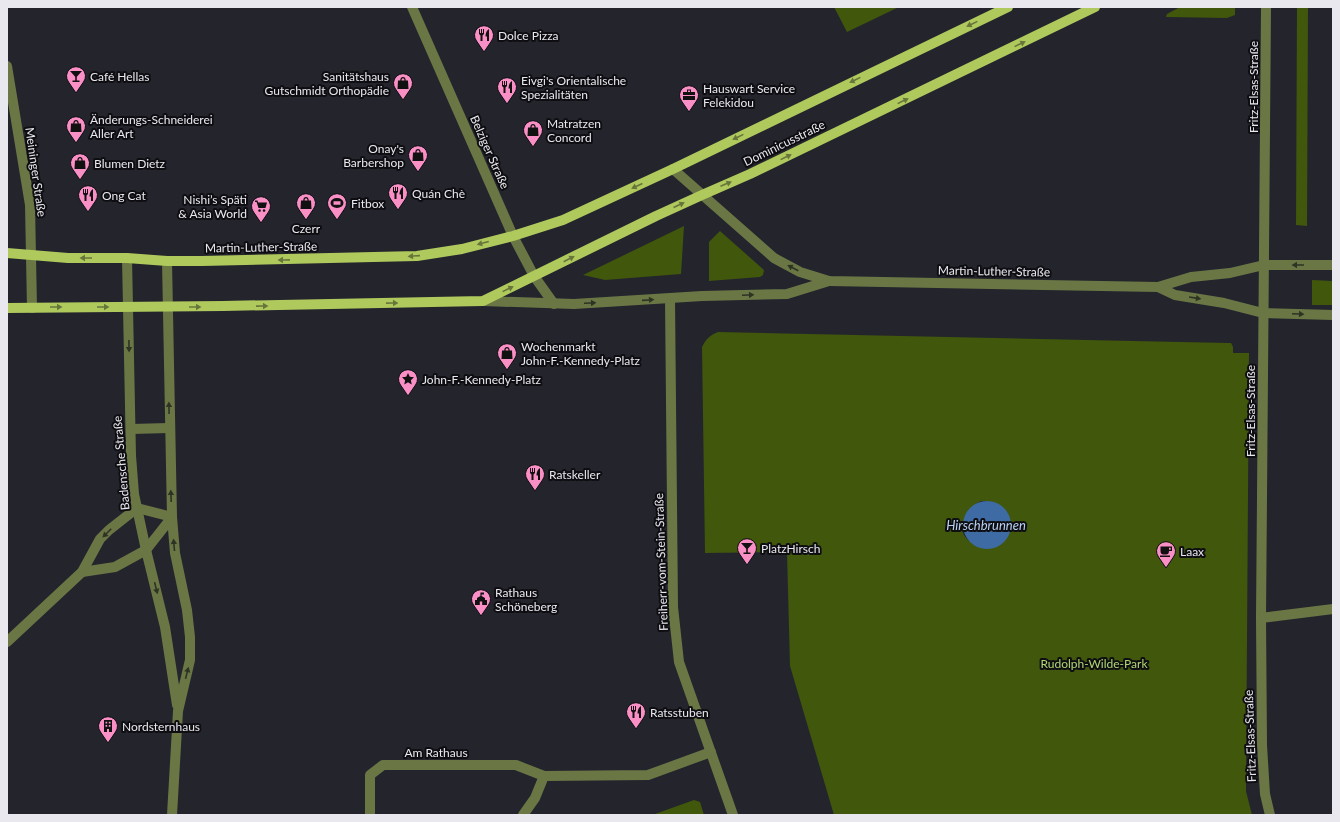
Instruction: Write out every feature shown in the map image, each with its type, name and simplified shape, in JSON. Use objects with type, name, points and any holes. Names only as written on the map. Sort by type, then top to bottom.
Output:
[{"type":"main road","name":"Dominicusstraße","points":[[513,236],[563,220],[673,169],[1008,7]]},
{"type":"main road","name":"Dominicusstraße","points":[[483,301],[1095,7]]},
{"type":"main road","name":"Martin-Luther-Straße","points":[[7,253],[68,258],[127,258],[167,261],[416,256],[462,249],[513,236]]},
{"type":"main road","points":[[7,308],[168,307],[483,301]]},
{"type":"street","name":"Belziger Straße","points":[[412,7],[513,236],[534,276],[554,304]]},
{"type":"street","name":"Fritz-Elsas-Straße","points":[[1266,7],[1261,618],[1263,752],[1265,794],[1270,815]]},
{"type":"street","name":"Meininger Straße","points":[[7,66],[30,205],[32,308]]},
{"type":"street","name":"Martin-Luther-Straße","points":[[673,169],[774,258],[800,272],[829,281],[1158,287],[1191,277],[1230,272],[1264,265],[1333,266]]},
{"type":"street","name":"Badensche Straße","points":[[127,258],[134,494],[165,627],[178,711]]},
{"type":"street","name":"Badensche Straße","points":[[167,261],[169,428],[172,517],[175,553],[187,610],[190,637],[190,660],[178,711],[172,815]]},
{"type":"street","name":"Martin-Luther-Straße","points":[[670,299],[702,296],[787,294],[829,281]]},
{"type":"street","name":"Martin-Luther-Straße","points":[[1158,287],[1175,295],[1224,303],[1263,313],[1333,315]]},
{"type":"street","points":[[483,301],[554,304],[670,299]]},
{"type":"street","name":"Freiherr-vom-Stein-Straße","points":[[670,299],[673,607],[679,662],[733,815]]},
{"type":"street","points":[[131,429],[169,428]]},
{"type":"street","points":[[7,642],[82,572],[100,539],[137,508],[172,517],[146,550],[115,567],[82,572]]},
{"type":"street","points":[[1261,618],[1333,609]]},
{"type":"street","name":"Am Rathaus","points":[[370,815],[370,775],[383,765],[516,764],[544,776],[648,775],[711,752]]},
{"type":"street","points":[[523,815],[535,798],[544,776]]},
{"type":"green space","points":[[834,7],[899,7],[847,32]]},
{"type":"green space","points":[[1180,7],[1235,7],[1235,15],[1227,18],[1166,17],[1167,14]]},
{"type":"green space","points":[[1297,7],[1308,7],[1307,226],[1296,225]]},
{"type":"green space","points":[[684,226],[681,274],[605,280],[583,275]]},
{"type":"green space","points":[[720,231],[764,270],[763,275],[760,277],[709,281],[709,242]]},
{"type":"green space","points":[[1312,280],[1333,281],[1333,305],[1312,305]]},
{"type":"green space","name":"Rudolph-Wilde-Park","points":[[715,333],[1231,343],[1233,353],[1249,353],[1246,791],[1252,815],[834,815],[790,666],[787,552],[705,553],[702,347],[708,338]],"holes":[[[981,501],[988,501],[1007,512],[1010,519],[1010,527],[988,549],[973,544],[969,541],[963,533],[962,528],[964,520],[973,506]]]},
{"type":"green space","points":[[694,800],[700,802],[704,815],[655,815],[655,814]]},
{"type":"water","name":"Hirschbrunnen","points":[[987,501],[996,503],[1004,508],[1009,516],[1011,525],[1009,534],[1004,542],[996,547],[987,549],[978,547],[970,542],[965,534],[963,525],[965,516],[970,508],[978,503]]},
{"type":"place","name":"Dolce Pizza","points":[[484,52]]},
{"type":"place","name":"Café Hellas","points":[[76,93]]},
{"type":"place","name":"Sanitätshaus Gutschmidt Orthopädie","points":[[403,100]]},
{"type":"place","name":"Eivgi's Orientalische Spezialitäten","points":[[507,104]]},
{"type":"place","name":"Hauswart Service Felekidou","points":[[689,112]]},
{"type":"place","name":"Änderungs-Schneiderei Aller Art","points":[[76,143]]},
{"type":"place","name":"Matratzen Concord","points":[[533,147]]},
{"type":"place","name":"Onay's Barbershop","points":[[418,172]]},
{"type":"place","name":"Blumen Dietz","points":[[80,180]]},
{"type":"place","name":"Quán Chè","points":[[398,210]]},
{"type":"place","name":"Ong Cat","points":[[88,212]]},
{"type":"place","name":"Czerr","points":[[306,220]]},
{"type":"place","name":"Fitbox","points":[[337,220]]},
{"type":"place","name":"Nishi’s Späti & Asia World","points":[[261,223]]},
{"type":"place","name":"Wochenmarkt John-F.-Kennedy-Platz","points":[[507,370]]},
{"type":"place","name":"John-F.-Kennedy-Platz","points":[[408,396]]},
{"type":"place","name":"Ratskeller","points":[[535,491]]},
{"type":"place","name":"PlatzHirsch","points":[[747,565]]},
{"type":"place","name":"Laax","points":[[1166,568]]},
{"type":"place","name":"Rathaus Schöneberg","points":[[481,616]]},
{"type":"place","name":"Ratsstuben","points":[[636,729]]},
{"type":"place","name":"Nordsternhaus","points":[[108,743]]}]
